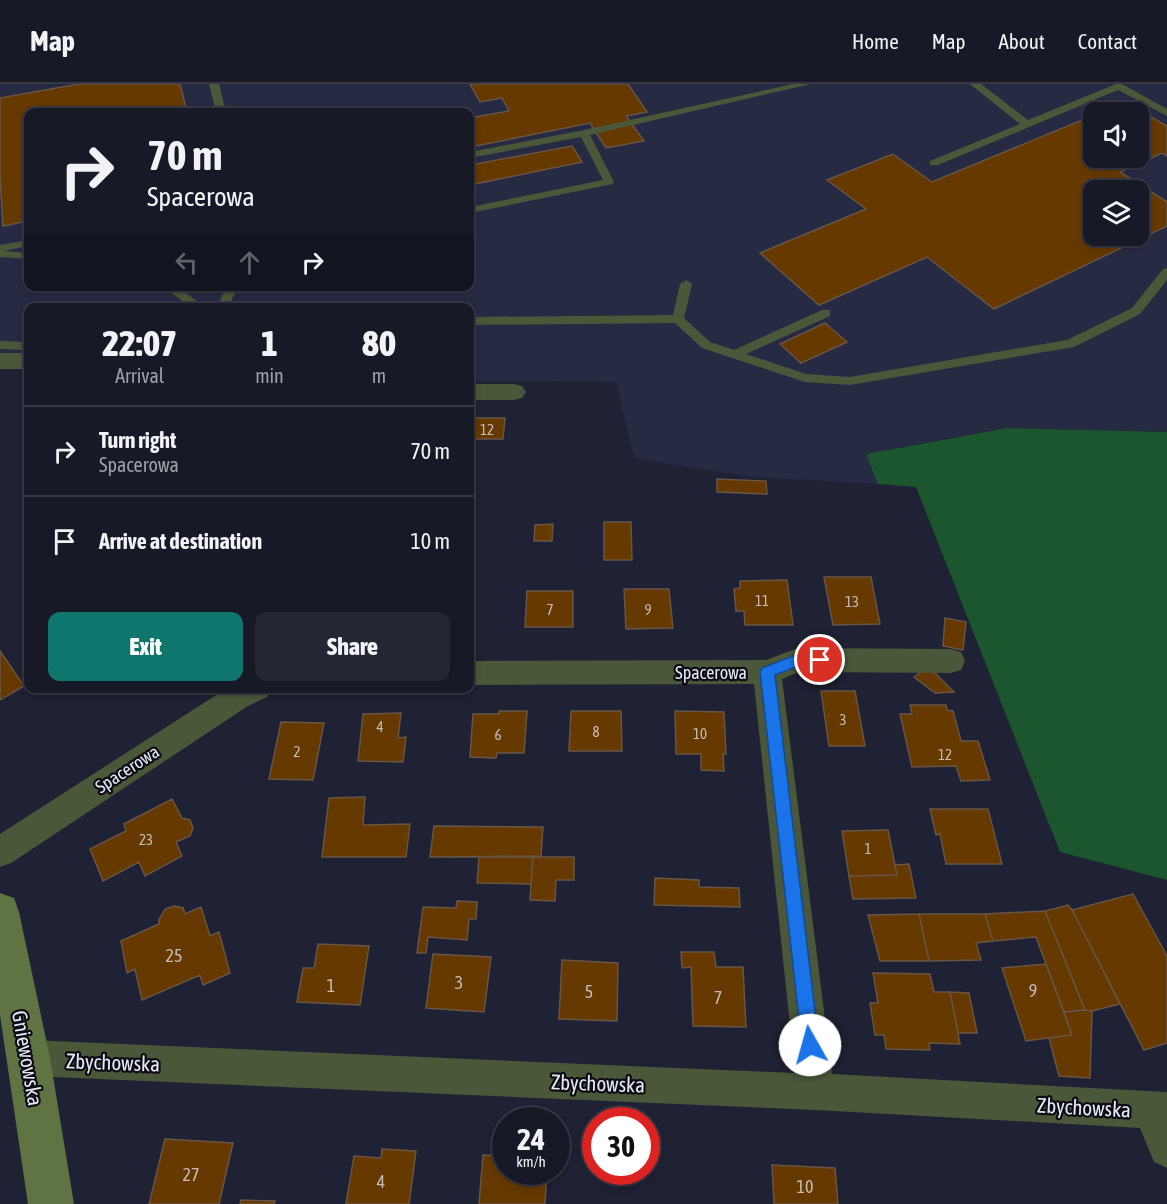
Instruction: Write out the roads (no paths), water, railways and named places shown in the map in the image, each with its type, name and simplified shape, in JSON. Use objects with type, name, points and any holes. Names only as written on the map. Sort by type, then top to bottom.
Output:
[{"type":"street","points":[[0,361],[24,361]]},
{"type":"street","points":[[474,392],[514,392]]},
{"type":"street","name":"Spacerowa","points":[[474,673],[767,672],[798,660],[951,661]]},
{"type":"street","points":[[767,672],[816,1092]]},
{"type":"street","name":"Spacerowa","points":[[0,852],[246,693]]},
{"type":"street","name":"Gniewowska","points":[[0,912],[29,1058],[51,1204]]},
{"type":"street","name":"Zbychowska","points":[[29,1058],[816,1092],[1159,1111]]},
{"type":"street","points":[[1159,1111],[1167,1149]]},
{"type":"lane","points":[[214,84],[220,108]]},
{"type":"lane","points":[[474,154],[584,133],[806,84]]},
{"type":"lane","points":[[975,84],[1026,124]]},
{"type":"lane","points":[[934,163],[1119,86],[1167,113]]},
{"type":"lane","points":[[474,209],[609,182],[584,133]]},
{"type":"lane","points":[[0,248],[24,244]]},
{"type":"lane","points":[[0,254],[24,256]]},
{"type":"lane","points":[[474,321],[678,319],[706,345],[804,378],[850,381],[1070,344],[1136,311],[1167,272]]},
{"type":"lane","points":[[678,319],[686,284]]},
{"type":"lane","points":[[175,291],[193,303]]},
{"type":"lane","points":[[735,354],[826,313]]},
{"type":"lane","points":[[0,345],[24,346]]}]
